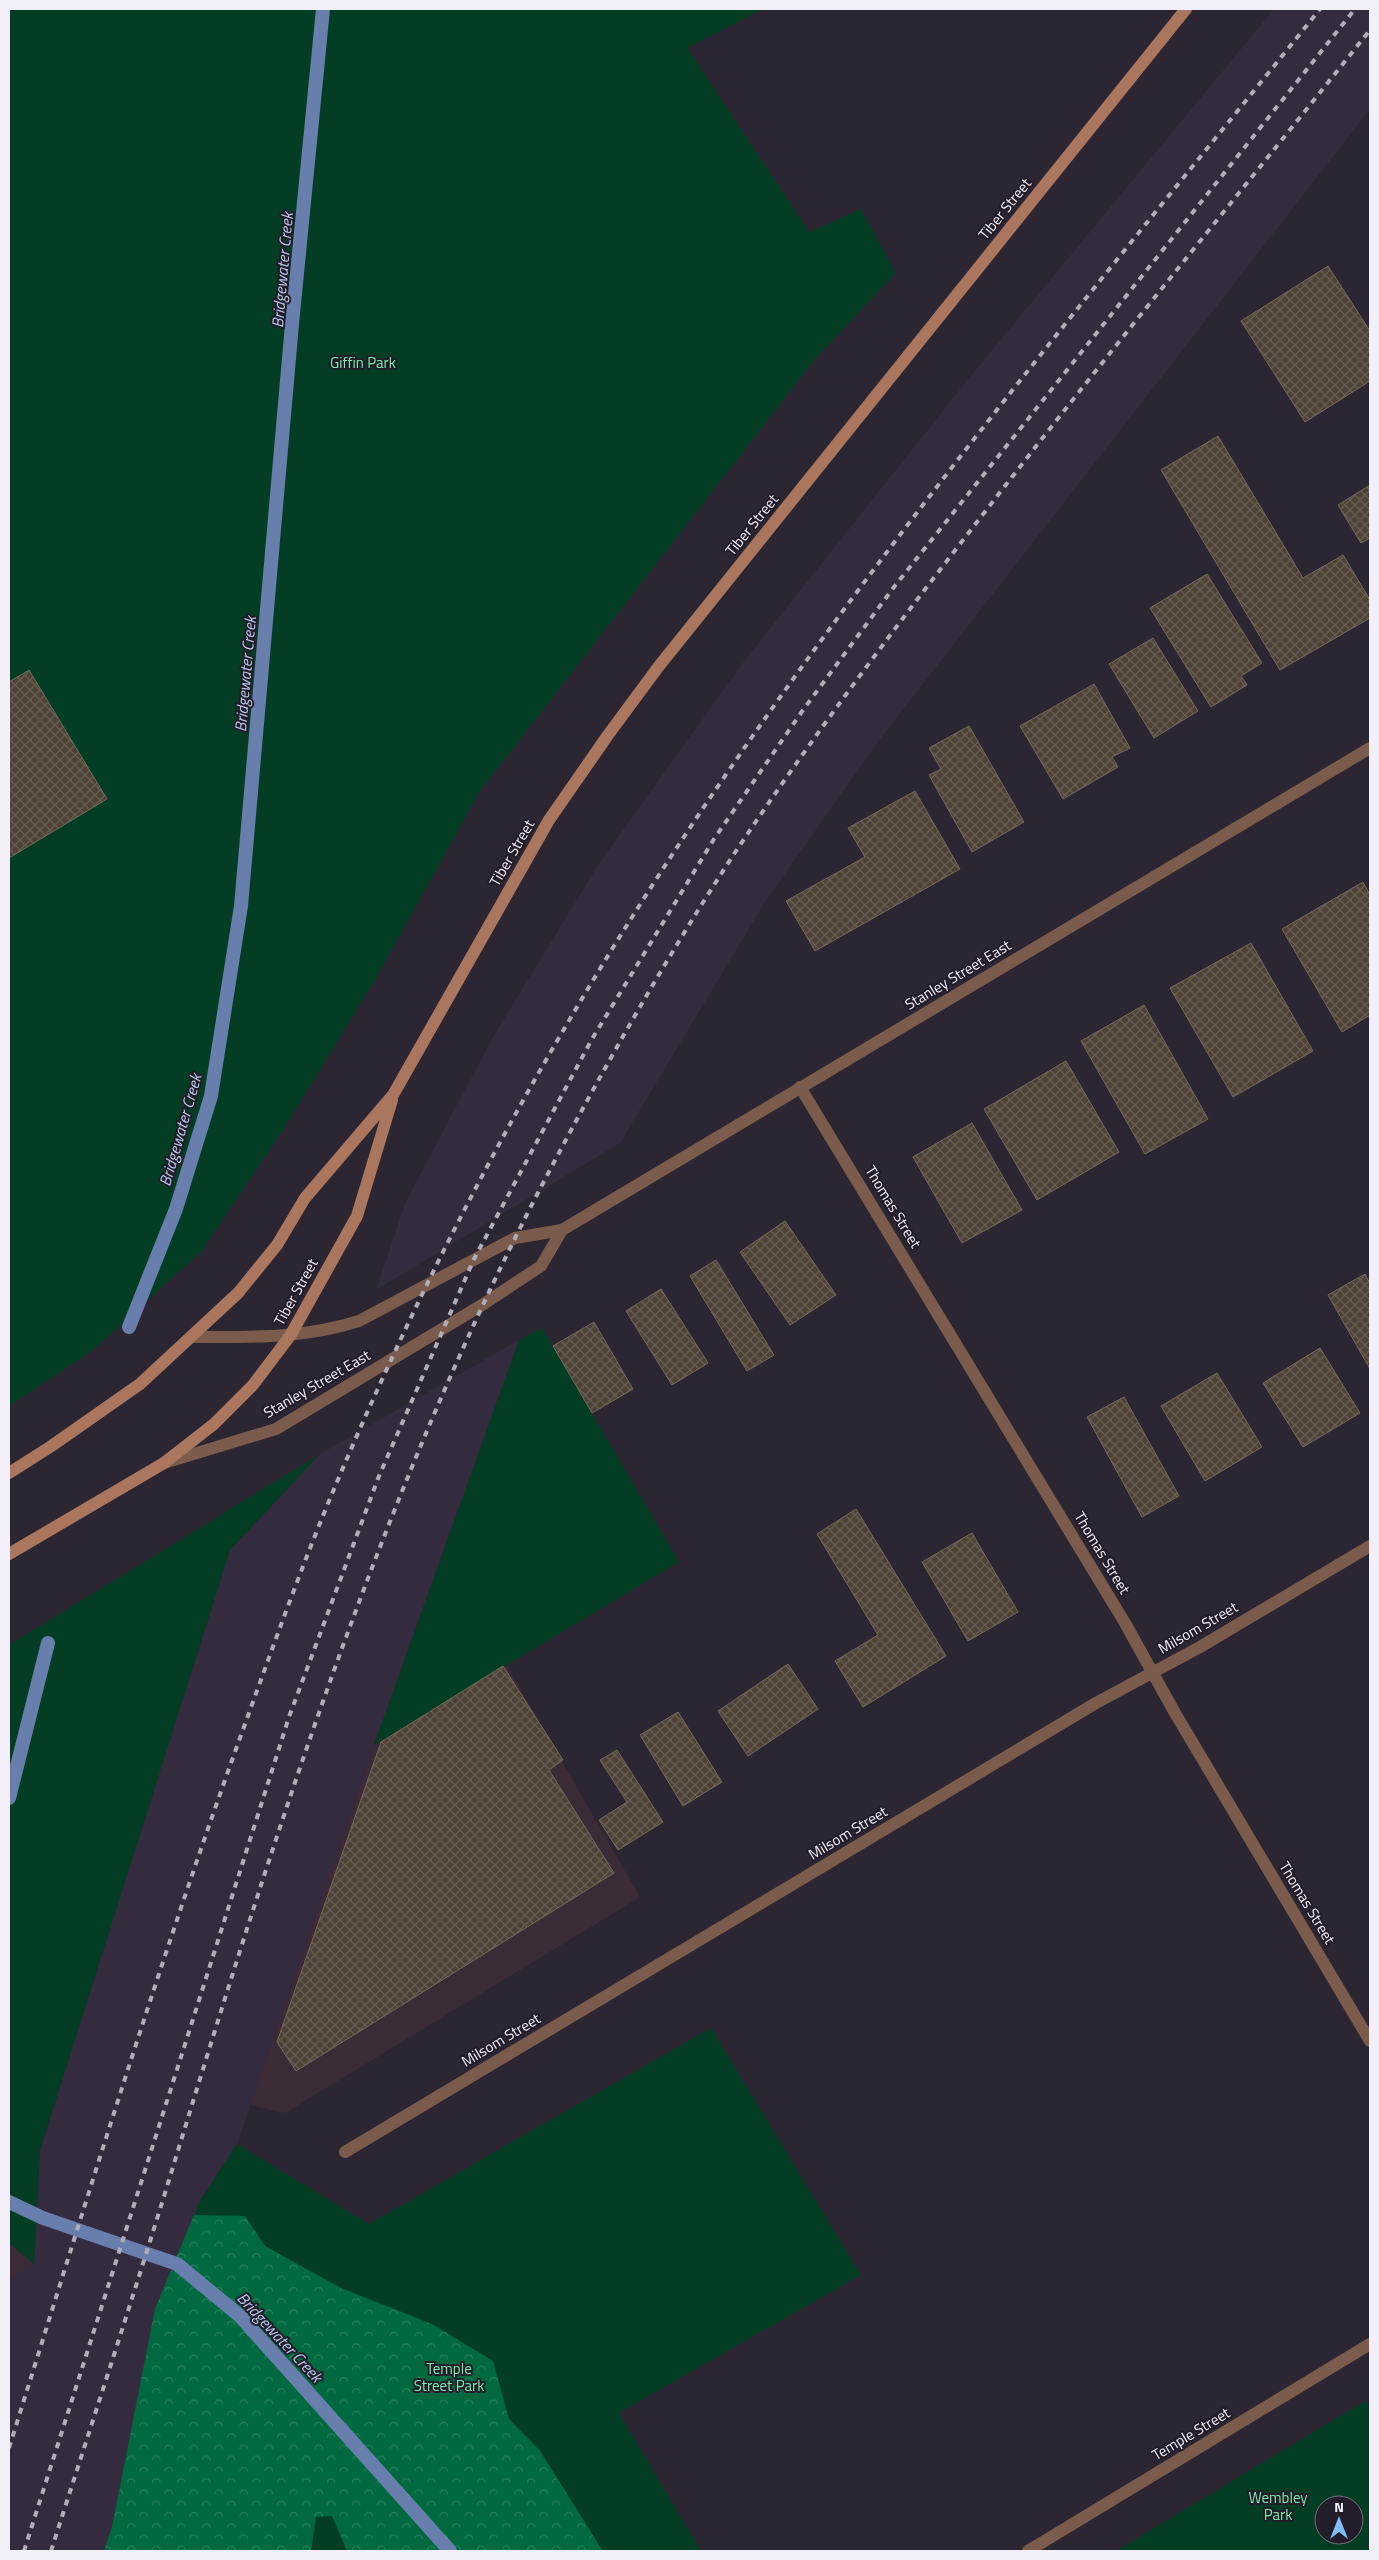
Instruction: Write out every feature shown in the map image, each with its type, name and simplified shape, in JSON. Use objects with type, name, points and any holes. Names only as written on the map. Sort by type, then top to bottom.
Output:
[{"type":"main road","name":"Tiber Street","points":[[191,1337],[238,1293],[277,1245],[305,1198],[393,1095],[549,820],[659,666],[1186,9]]},
{"type":"main road","name":"Tiber Street","points":[[164,1463],[214,1424],[253,1385],[290,1336],[357,1216],[393,1095]]},
{"type":"main road","points":[[9,1473],[50,1448],[140,1384],[191,1337]]},
{"type":"main road","name":"Stanley Street East","points":[[9,1554],[164,1463]]},
{"type":"street","name":"Stanley Street East","points":[[191,1337],[290,1336],[335,1329],[359,1321],[515,1238],[562,1230],[1370,748]]},
{"type":"street","name":"Thomas Street","points":[[800,1087],[1125,1623],[1152,1674],[1370,2040]]},
{"type":"street","name":"Stanley Street East","points":[[164,1463],[276,1429],[482,1305],[541,1266],[562,1230]]},
{"type":"street","name":"Milsom Street","points":[[345,2152],[1096,1703],[1152,1674],[1370,1546]]},
{"type":"street","name":"Temple Street","points":[[1028,2551],[1370,2344]]},
{"type":"shaded area","points":[[1274,9],[1370,9],[1370,109],[877,743],[765,902],[620,1143],[376,1290],[405,1203],[493,1037],[598,865],[745,660],[965,383]]},
{"type":"shaded area","points":[[519,1340],[374,1745],[237,2144],[198,2204],[171,2317],[107,2551],[9,2551],[9,2280],[34,2264],[40,2150],[230,1550],[320,1454]]},
{"type":"shaded area","points":[[506,1664],[640,1897],[285,2113],[250,2105],[374,1745]]},
{"type":"shaded area","points":[[9,2243],[34,2264],[9,2280]]},
{"type":"green space","name":"Giffin Park","points":[[9,9],[763,9],[687,48],[809,232],[861,209],[896,273],[815,359],[480,791],[375,980],[283,1130],[202,1251],[92,1351],[9,1406]]},
{"type":"green space","points":[[542,1328],[679,1562],[374,1745],[519,1340]]},
{"type":"green space","points":[[320,1454],[230,1550],[40,2150],[34,2264],[9,2243],[9,1645]]},
{"type":"green space","name":"Temple Street Park","points":[[711,2028],[861,2275],[619,2413],[701,2551],[107,2551],[171,2317],[198,2204],[237,2144],[369,2224]]},
{"type":"green space","points":[[194,2215],[245,2216],[265,2246],[341,2288],[432,2324],[493,2361],[509,2419],[540,2451],[603,2551],[347,2551],[332,2516],[316,2517],[311,2551],[104,2551],[112,2527],[155,2309]]},
{"type":"green space","name":"Wembley Park","points":[[1365,2401],[1370,2407],[1370,2551],[1116,2551]]},
{"type":"building","points":[[1328,266],[1370,331],[1370,381],[1305,422],[1241,321]]},
{"type":"building","points":[[1218,436],[1303,578],[1343,555],[1370,600],[1370,618],[1280,670],[1161,470]]},
{"type":"building","points":[[1370,485],[1370,538],[1361,543],[1338,505]]},
{"type":"building","points":[[1207,574],[1262,663],[1241,676],[1247,685],[1211,707],[1150,608]]},
{"type":"building","points":[[1153,638],[1198,711],[1154,738],[1109,664]]},
{"type":"building","points":[[29,670],[107,799],[9,858],[9,682]]},
{"type":"building","points":[[1094,684],[1130,748],[1112,757],[1118,767],[1063,799],[1020,726]]},
{"type":"building","points":[[969,726],[1024,822],[972,852],[929,775],[941,769],[929,748]]},
{"type":"building","points":[[915,791],[960,869],[815,951],[786,901],[865,857],[848,828]]},
{"type":"building","points":[[1363,882],[1370,895],[1370,1015],[1342,1032],[1282,929]]},
{"type":"building","points":[[1251,943],[1313,1051],[1233,1097],[1170,988]]},
{"type":"building","points":[[1144,1005],[1208,1119],[1145,1154],[1081,1041]]},
{"type":"building","points":[[1066,1061],[1119,1152],[1037,1200],[984,1109]]},
{"type":"building","points":[[972,1123],[1022,1210],[962,1243],[913,1157]]},
{"type":"building","points":[[785,1221],[836,1295],[790,1325],[740,1252]]},
{"type":"building","points":[[716,1260],[774,1355],[747,1371],[690,1276]]},
{"type":"building","points":[[1365,1274],[1370,1284],[1370,1369],[1328,1295]]},
{"type":"building","points":[[661,1289],[708,1363],[672,1385],[626,1311]]},
{"type":"building","points":[[594,1322],[633,1389],[592,1413],[553,1346]]},
{"type":"building","points":[[1320,1348],[1360,1413],[1303,1447],[1263,1383]]},
{"type":"building","points":[[1217,1373],[1262,1447],[1205,1481],[1161,1406]]},
{"type":"building","points":[[1124,1397],[1179,1496],[1142,1517],[1087,1417]]},
{"type":"building","points":[[856,1509],[946,1656],[863,1707],[835,1661],[878,1635],[817,1534]]},
{"type":"building","points":[[972,1533],[1018,1612],[968,1641],[922,1562]]},
{"type":"building","points":[[788,1664],[818,1709],[748,1756],[718,1711]]},
{"type":"building","points":[[503,1666],[563,1760],[549,1770],[614,1873],[296,2071],[277,2042],[381,1742]]},
{"type":"building","points":[[678,1712],[722,1782],[683,1806],[640,1735]]},
{"type":"building","points":[[617,1750],[663,1822],[618,1850],[599,1820],[627,1802],[600,1760]]},
{"type":"waterway","name":"Bridgewater Creek","points":[[129,1327],[176,1209],[211,1096],[241,906],[292,324],[323,9]]},
{"type":"waterway","name":"Bridgewater Creek","points":[[9,1798],[48,1643]]},
{"type":"waterway","name":"Bridgewater Creek","points":[[9,2202],[43,2218],[177,2264],[240,2316],[450,2551]]},
{"type":"railway","points":[[9,2448],[185,1895],[259,1685],[311,1545],[386,1370],[472,1195],[503,1137],[567,1024],[650,889],[737,758],[829,629],[1022,378],[1320,9]]},
{"type":"railway","points":[[24,2551],[289,1717],[379,1476],[474,1259],[592,1039],[714,839],[803,710],[894,587],[1355,9]]},
{"type":"railway","points":[[51,2551],[137,2283],[246,1931],[334,1670],[382,1541],[434,1414],[490,1289],[552,1166],[617,1047],[686,930],[764,809],[827,721],[1038,444],[1370,30]]}]
